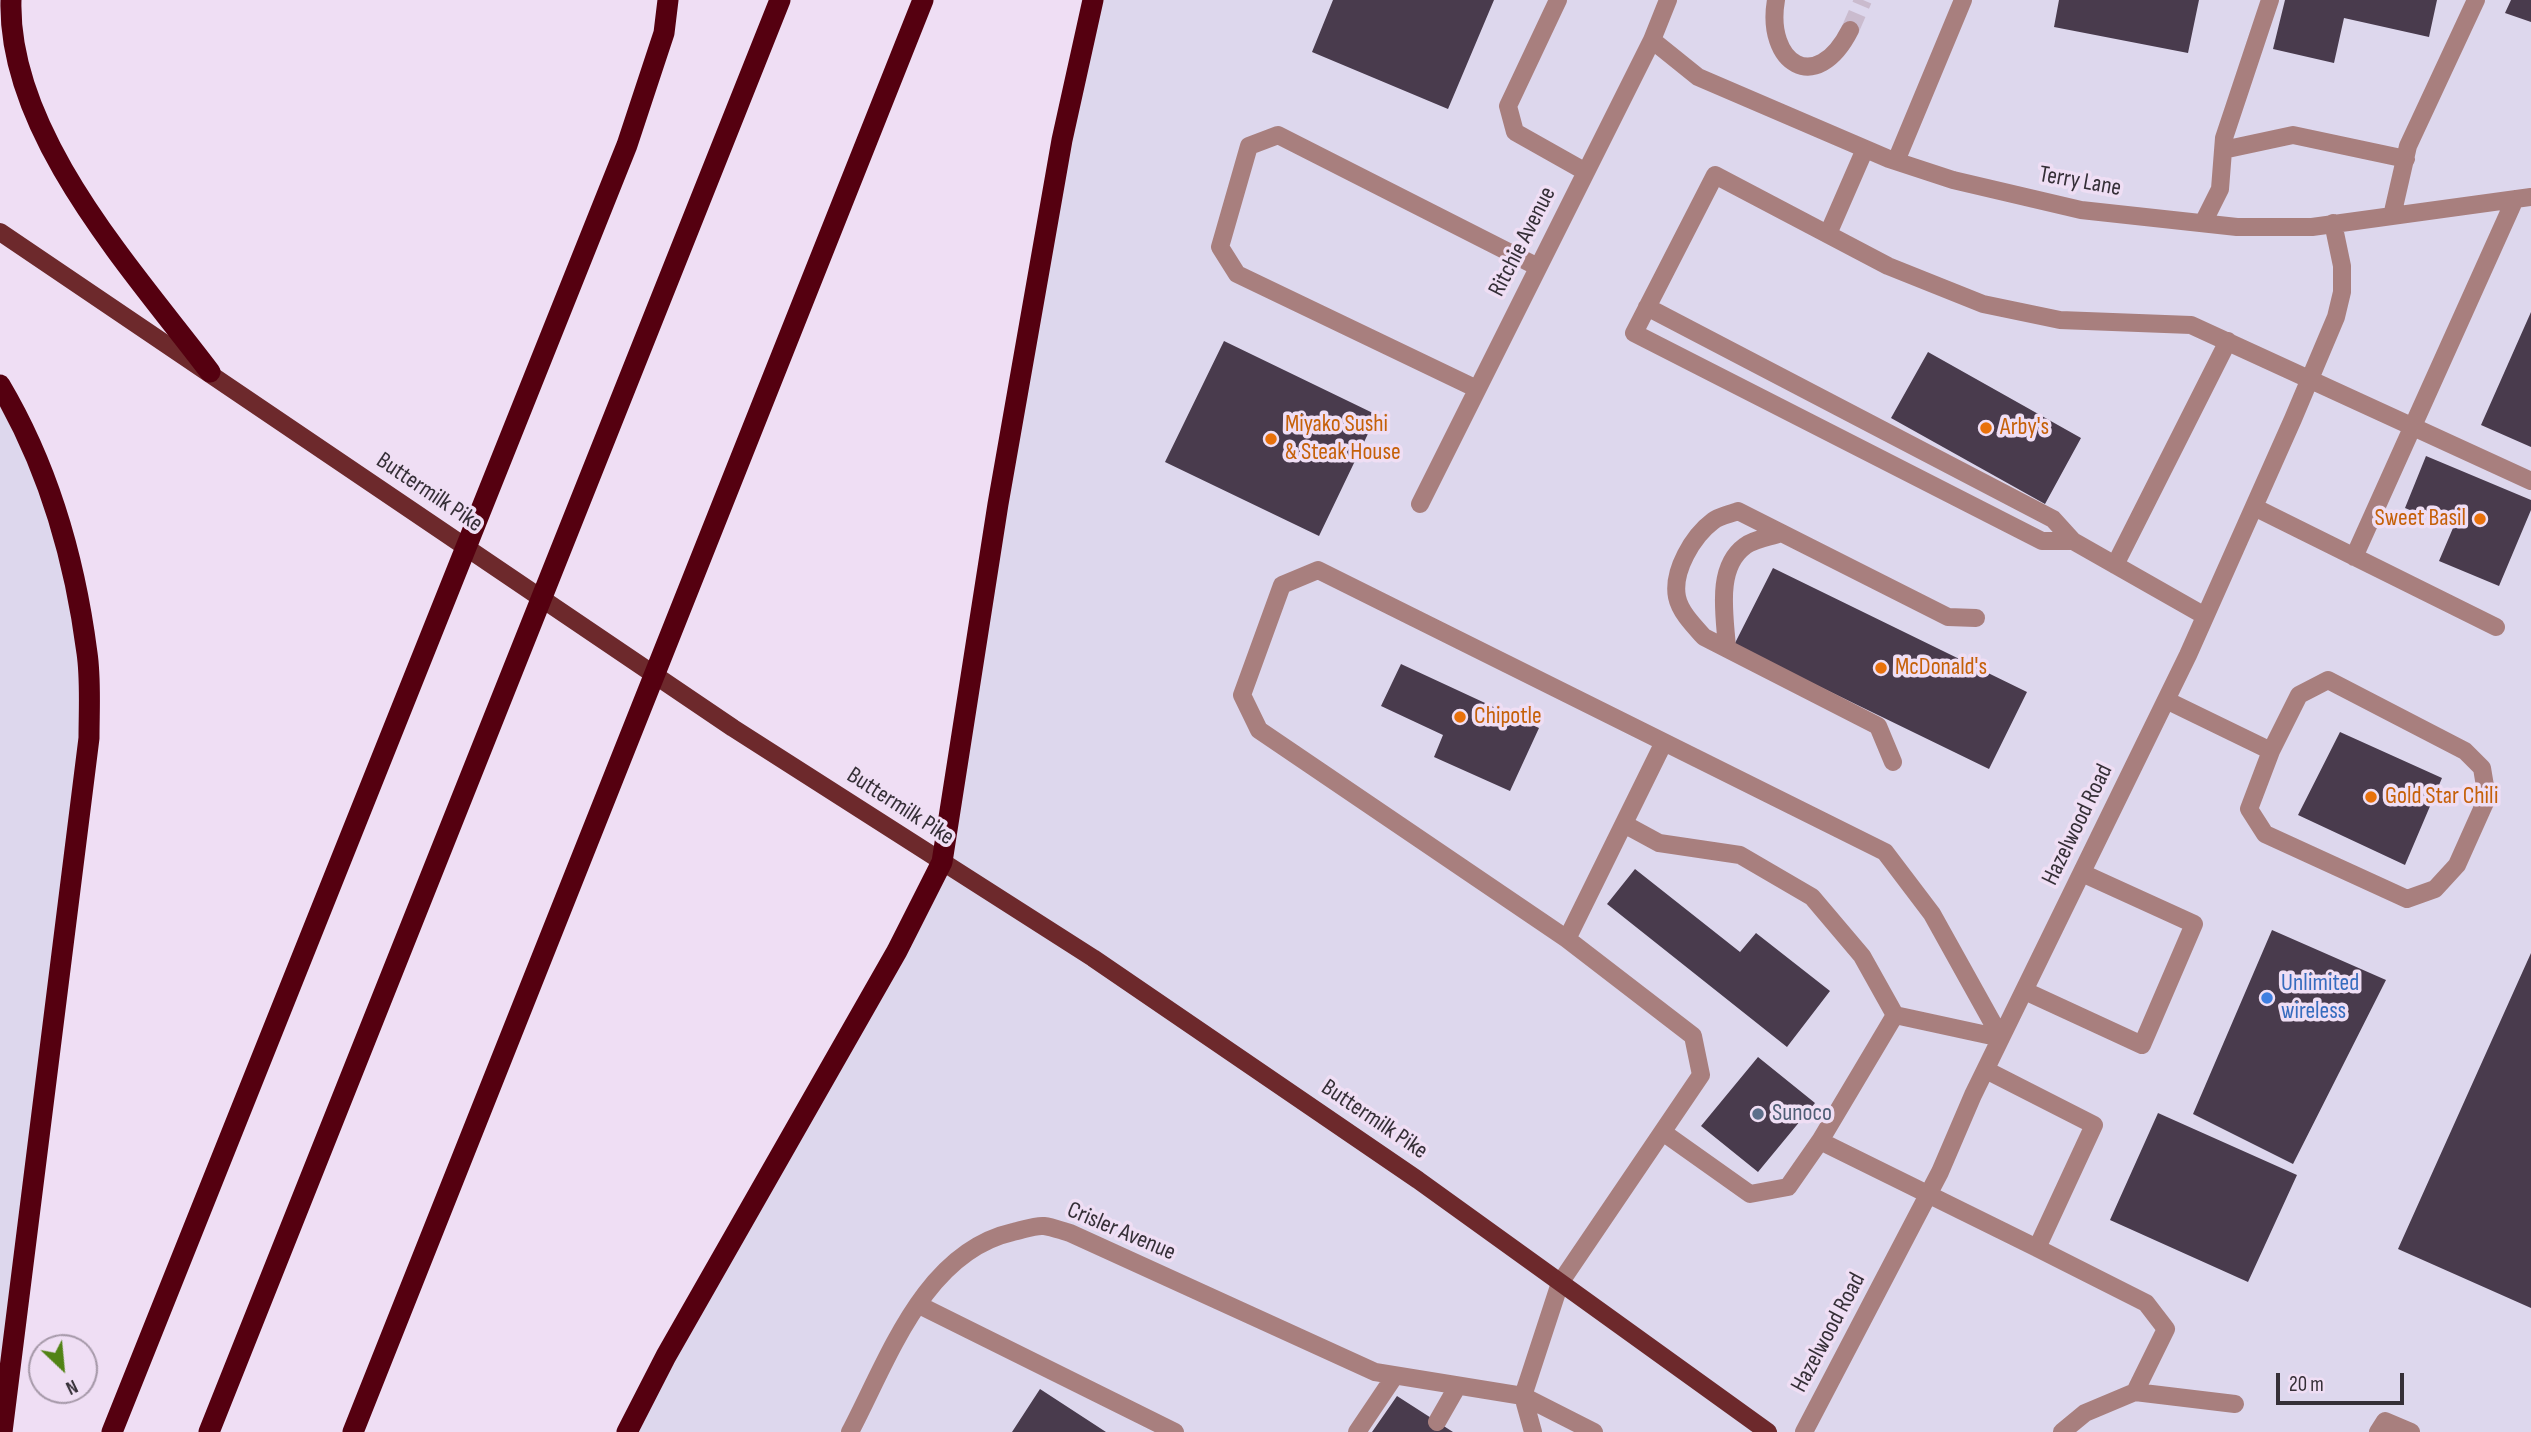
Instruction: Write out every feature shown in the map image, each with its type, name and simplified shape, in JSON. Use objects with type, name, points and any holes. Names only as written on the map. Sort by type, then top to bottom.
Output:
[{"type":"highway","points":[[11,0],[10,29],[23,81],[43,134],[86,206],[210,372]]},
{"type":"highway","points":[[112,1432],[627,145],[664,33],[668,0]]},
{"type":"highway","points":[[209,1432],[780,0]]},
{"type":"highway","points":[[353,1432],[923,0]]},
{"type":"highway","points":[[627,1432],[672,1344],[897,951],[942,862],[998,504],[1062,140],[1093,0]]},
{"type":"highway","points":[[0,385],[19,416],[58,515],[74,578],[88,655],[89,738],[2,1432]]},
{"type":"main road","name":"Buttermilk Pike","points":[[0,232],[733,728],[1093,958],[1418,1180],[1768,1432]]},
{"type":"street","points":[[1558,0],[1508,106],[1515,132],[1586,172]]},
{"type":"street","name":"Ritchie Avenue","points":[[1419,504],[1652,40],[1668,0]]},
{"type":"street","points":[[1776,0],[1772,22],[1782,53],[1801,66],[1820,66],[1829,60],[1839,52],[1850,30]]},
{"type":"street","points":[[1896,162],[1963,0]]},
{"type":"street","points":[[2203,223],[2220,189],[2224,138],[2270,0]]},
{"type":"street","points":[[2392,216],[2408,146],[2476,0]]},
{"type":"street","name":"Terry Lane","points":[[1652,40],[1698,77],[1896,162],[1953,180],[2081,210],[2203,223],[2312,227],[2523,198]]},
{"type":"street","points":[[1477,389],[1237,274],[1220,247],[1250,146],[1278,135],[1538,267]]},
{"type":"street","points":[[2223,150],[2292,135],[2406,159]]},
{"type":"street","points":[[1828,234],[1865,149]]},
{"type":"street","points":[[2073,541],[2042,541],[1634,332],[1715,175],[1888,266],[1983,304],[2060,320],[2191,325],[2531,481]]},
{"type":"street","points":[[2354,557],[2523,198]]},
{"type":"street","name":"Hazelwood Road","points":[[1804,1432],[1930,1193],[1986,1069],[2166,701],[2254,507],[2336,317],[2342,292],[2342,266],[2333,223]]},
{"type":"street","points":[[1647,307],[2053,519],[2073,541],[2205,616]]},
{"type":"street","points":[[2115,565],[2228,341]]},
{"type":"street","points":[[2254,507],[2496,626]]},
{"type":"street","points":[[1893,762],[1878,726],[1704,637],[1688,619],[1677,598],[1677,577],[1689,549],[1714,520],[1738,512],[1948,617],[1976,618]]},
{"type":"street","points":[[1727,648],[1725,585],[1728,565],[1746,545],[1781,533]]},
{"type":"street","points":[[1534,1432],[1523,1396],[1560,1283],[1701,1075],[1693,1036],[1567,939],[1259,730],[1242,695],[1282,585],[1318,570],[1885,852],[1932,914],[2001,1038]]},
{"type":"street","points":[[2328,680],[2465,751],[2482,768],[2487,798],[2457,865],[2435,889],[2407,899],[2265,834],[2249,809],[2271,751],[2299,695],[2328,680]]},
{"type":"street","points":[[2166,701],[2271,751]]},
{"type":"street","points":[[1567,939],[1664,742]]},
{"type":"street","points":[[1624,824],[1659,843],[1740,855],[1812,897],[1862,956],[1895,1015],[2001,1038]]},
{"type":"street","points":[[2025,991],[2142,1045],[2194,924],[2082,873]]},
{"type":"street","points":[[1664,1133],[1750,1194],[1788,1187],[1820,1141],[1895,1015]]},
{"type":"street","points":[[1986,1069],[2094,1125],[2037,1248]]},
{"type":"street","points":[[1820,1141],[1930,1193],[2146,1303],[2166,1329],[2135,1392]]},
{"type":"street","name":"Crisler Avenue","points":[[850,1432],[919,1305],[934,1283],[956,1261],[994,1237],[1042,1226],[1070,1233],[1375,1372],[1457,1388],[1523,1396],[1594,1432]]},
{"type":"street","points":[[919,1305],[1175,1432]]},
{"type":"street","points":[[1357,1432],[1394,1377]]},
{"type":"street","points":[[1437,1422],[1457,1388]]},
{"type":"street","points":[[2062,1432],[2085,1413],[2135,1392],[2235,1404]]},
{"type":"street","points":[[2381,1427],[2411,1432]]},
{"type":"shaded area","points":[[1093,0],[2531,0],[2531,1432],[624,1432],[942,862]]},
{"type":"shaded area","points":[[0,385],[58,515],[89,738],[0,1432]]},
{"type":"building","points":[[1333,0],[1494,0],[1448,109],[1312,52]]},
{"type":"building","points":[[2059,0],[2199,0],[2188,53],[2054,27]]},
{"type":"building","points":[[2285,0],[2437,0],[2429,37],[2344,18],[2334,63],[2273,49]]},
{"type":"building","points":[[2511,0],[2531,0],[2531,22],[2505,13]]},
{"type":"building","points":[[2531,312],[2531,447],[2481,425]]},
{"type":"building","name":"Miyako Sushi & Steak House","points":[[1224,341],[1377,415],[1319,536],[1165,462]]},
{"type":"building","name":"Arby's","points":[[1928,352],[2081,438],[2045,504],[1891,418]]},
{"type":"building","name":"Sweet Basil","points":[[2426,456],[2531,500],[2531,510],[2499,586],[2439,561],[2453,528],[2405,508]]},
{"type":"building","name":"McDonald's","points":[[1773,568],[2027,692],[1989,769],[1734,645]]},
{"type":"building","name":"Chipotle","points":[[1401,664],[1539,728],[1510,791],[1434,757],[1443,735],[1381,706]]},
{"type":"building","name":"Gold Star Chili","points":[[2340,732],[2442,778],[2405,865],[2298,815]]},
{"type":"building","points":[[1635,869],[1740,952],[1756,933],[1830,991],[1787,1047],[1607,904]]},
{"type":"building","points":[[2272,930],[2386,980],[2293,1164],[2193,1114]]},
{"type":"building","points":[[2531,953],[2531,1308],[2398,1249]]},
{"type":"building","name":"Sunoco","points":[[1758,1057],[1815,1103],[1758,1172],[1701,1126]]},
{"type":"building","points":[[2158,1113],[2297,1175],[2248,1282],[2110,1220]]},
{"type":"building","points":[[1040,1389],[1106,1432],[1012,1432]]},
{"type":"building","points":[[1397,1396],[1453,1432],[1372,1432]]},
{"type":"tunnel","points":[[1850,30],[1863,0]]},
{"type":"place","name":"Arby's","points":[[1986,428]]},
{"type":"place","name":"Miyako Sushi & Steak House","points":[[1271,439]]},
{"type":"place","name":"Sweet Basil","points":[[2480,519]]},
{"type":"place","name":"McDonald's","points":[[1881,668]]},
{"type":"place","name":"Chipotle","points":[[1460,717]]},
{"type":"place","name":"Gold Star Chili","points":[[2371,797]]},
{"type":"place","name":"Unlimited wireless","points":[[2267,998]]},
{"type":"place","name":"Sunoco","points":[[1758,1114]]}]
